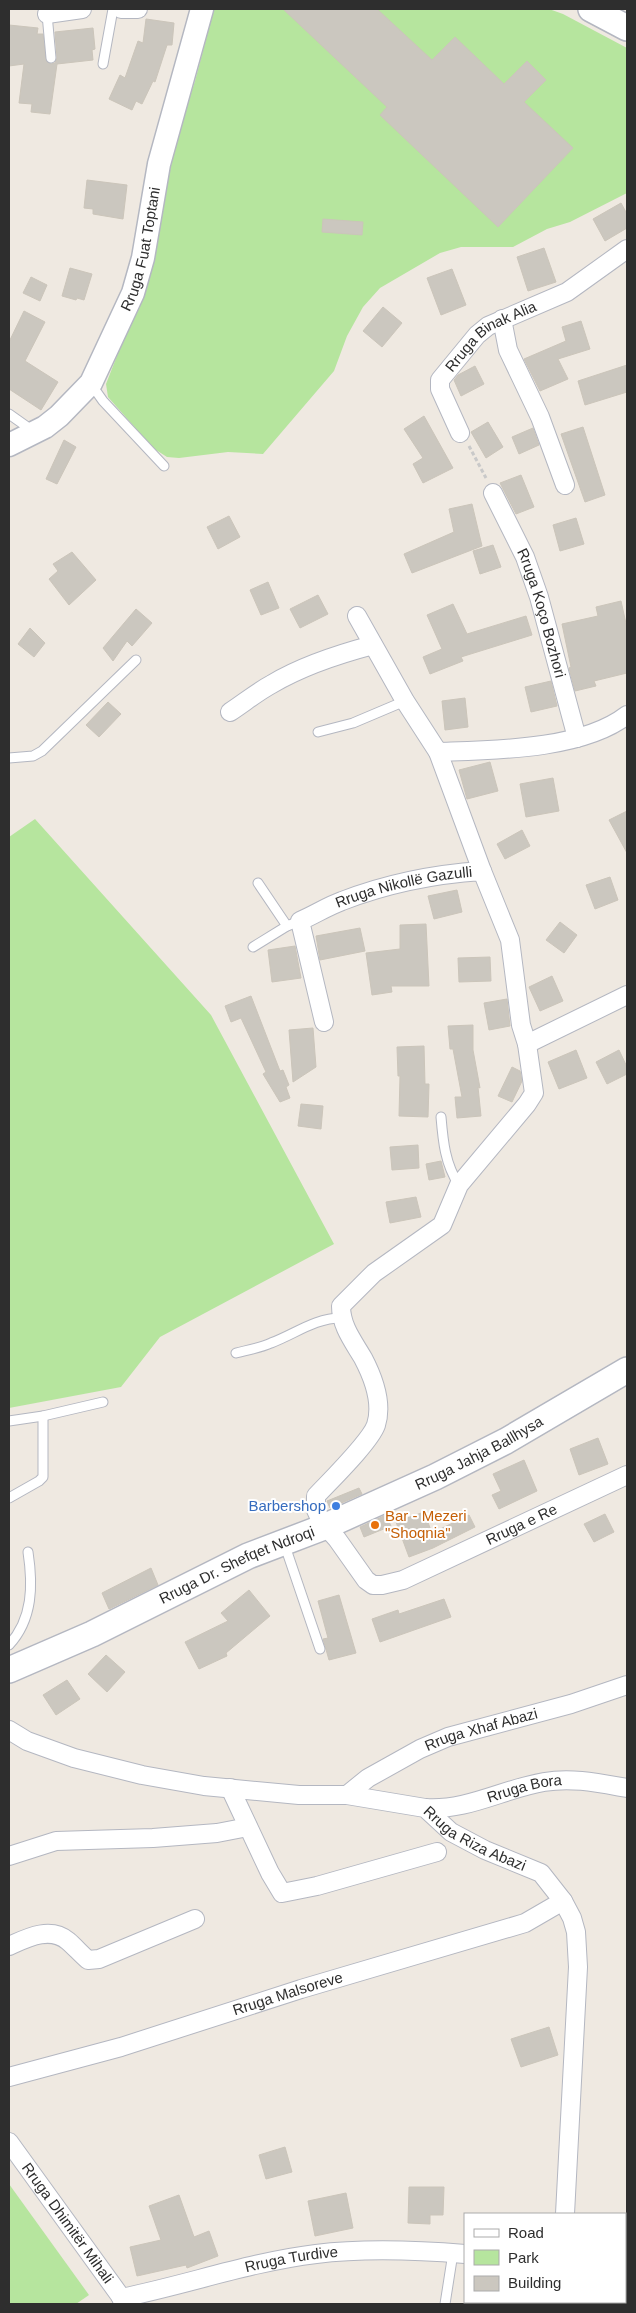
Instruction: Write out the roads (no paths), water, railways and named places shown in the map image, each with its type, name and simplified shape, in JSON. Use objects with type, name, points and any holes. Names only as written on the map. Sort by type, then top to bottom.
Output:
[{"type":"main road","points":[[591,9],[627,28]]},
{"type":"main road","name":"Rruga Jahja Ballhysa","points":[[324,1527],[506,1442],[627,1370]]},
{"type":"main road","name":"Rruga Dr. Shefqet Ndroqi","points":[[9,1670],[92,1634],[248,1556],[324,1527]]},
{"type":"street","points":[[46,14],[82,9]]},
{"type":"street","points":[[121,9],[138,9]]},
{"type":"street","name":"Rruga Fuat Toptani","points":[[9,445],[59,416],[91,384],[139,278],[159,164],[202,9]]},
{"type":"street","name":"Rruga Binak Alia","points":[[460,433],[440,389],[440,380],[477,335],[488,326],[502,319],[567,292],[627,249]]},
{"type":"street","points":[[502,319],[508,350],[540,417],[565,485]]},
{"type":"street","name":"Rruga Koço Bozhori","points":[[493,492],[525,557],[539,597],[577,738]]},
{"type":"street","points":[[357,616],[438,752],[482,871]]},
{"type":"street","points":[[230,712],[273,683],[351,651],[373,645]]},
{"type":"street","points":[[438,752],[518,748],[577,738],[596,733],[627,715]]},
{"type":"street","name":"Rruga Nikollë Gazulli","points":[[293,923],[342,901],[386,888],[455,873],[482,871],[510,940],[522,1025],[527,1044]]},
{"type":"street","points":[[293,923],[324,1022]]},
{"type":"street","points":[[341,1318],[341,1306],[374,1273],[442,1225],[459,1185],[527,1104],[534,1093],[527,1044],[627,995]]},
{"type":"street","name":"Rruga Dr. Shefqet Ndroqi","points":[[324,1527],[316,1510],[316,1496],[364,1443],[375,1426],[379,1411],[372,1375],[348,1335],[341,1318]]},
{"type":"street","name":"Rruga e Re","points":[[324,1527],[337,1539],[366,1580],[373,1585],[382,1585],[403,1580],[627,1475]]},
{"type":"street","name":"Rruga Xhaf Abazi","points":[[347,1795],[368,1778],[420,1749],[448,1737],[571,1704],[627,1686]]},
{"type":"street","name":"Rruga Riza Abazi","points":[[9,1730],[27,1741],[74,1758],[142,1775],[230,1788],[299,1794],[347,1795],[424,1808],[451,1832],[485,1850],[541,1873],[563,1901],[572,1918],[576,1932],[578,1967],[565,2213]]},
{"type":"street","name":"Rruga Bora","points":[[424,1808],[440,1809],[471,1804],[542,1782],[571,1779],[627,1788]]},
{"type":"street","points":[[230,1788],[270,1873],[282,1893],[317,1886],[437,1852]]},
{"type":"street","points":[[9,1856],[56,1841],[153,1838],[217,1833],[248,1827]]},
{"type":"street","name":"Rruga Malsoreve","points":[[9,2077],[121,2047],[301,1989],[525,1923],[563,1901]]},
{"type":"street","points":[[9,1946],[42,1934],[54,1934],[68,1941],[88,1960],[99,1958],[194,1919]]},
{"type":"street","name":"Rruga Dhimitër Mihali","points":[[9,2142],[124,2301]]},
{"type":"street","name":"Rruga Turdive","points":[[124,2301],[206,2277],[315,2254],[364,2251],[459,2254]]},
{"type":"lane","points":[[103,64],[113,9]]},
{"type":"lane","points":[[46,14],[51,58]]},
{"type":"lane","points":[[91,384],[110,408],[164,466]]},
{"type":"lane","points":[[9,414],[34,432]]},
{"type":"lane","points":[[9,758],[33,756],[42,751],[136,660]]},
{"type":"lane","points":[[318,732],[353,723],[406,701]]},
{"type":"lane","points":[[258,882],[293,923]]},
{"type":"lane","name":"Rruga Nikollë Gazulli","points":[[253,947],[293,923]]},
{"type":"lane","points":[[441,1117],[446,1159],[451,1173],[459,1185]]},
{"type":"lane","points":[[236,1353],[269,1344],[315,1322],[329,1318],[341,1318]]},
{"type":"lane","points":[[9,1421],[43,1416],[103,1402]]},
{"type":"lane","points":[[9,1498],[43,1477],[43,1416]]},
{"type":"lane","points":[[284,1541],[320,1649]]},
{"type":"lane","points":[[9,1645],[17,1636],[26,1615],[31,1594],[28,1552]]},
{"type":"lane","points":[[445,2304],[459,2254]]},
{"type":"place","name":"Barbershop","points":[[336,1506]]},
{"type":"place","name":"Bar - Mezeri \"Shoqnia\"","points":[[375,1525]]}]
